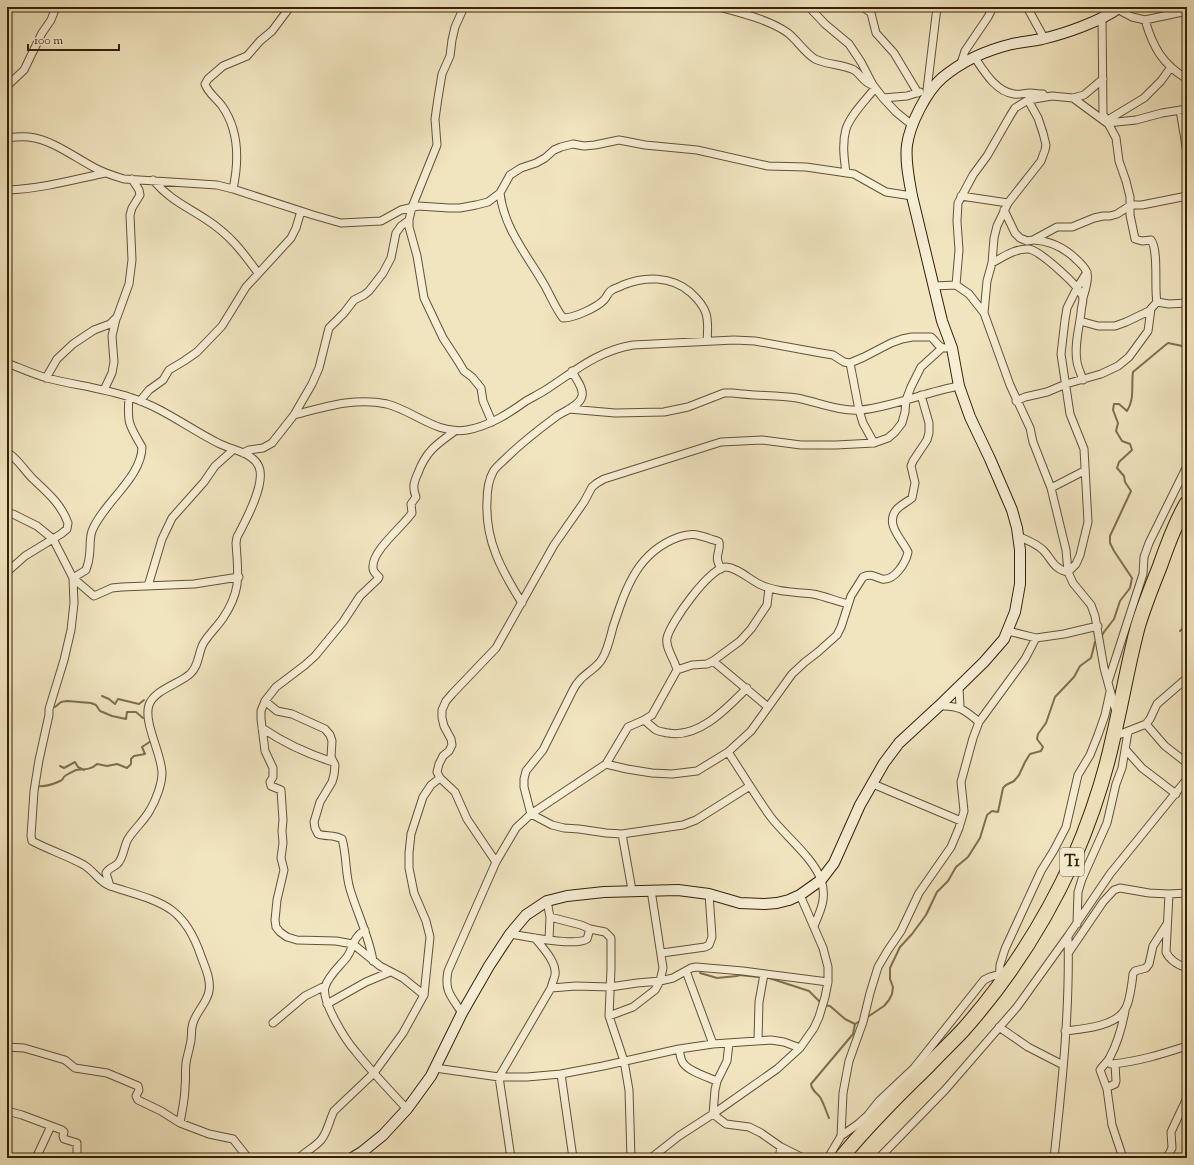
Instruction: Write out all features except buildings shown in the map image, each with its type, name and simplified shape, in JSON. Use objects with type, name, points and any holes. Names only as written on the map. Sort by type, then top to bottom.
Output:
[{"type":"highway","name":"T1","points":[[841,1158],[854,1142],[907,1086],[964,1030],[1000,979],[1026,948],[1057,893],[1073,860],[1094,807],[1114,737],[1117,716],[1138,628],[1164,554],[1187,503]]},
{"type":"street","points":[[7,86],[28,64],[42,33],[51,20],[56,7]]},
{"type":"street","points":[[233,188],[236,166],[235,140],[228,116],[222,106],[206,88],[205,84],[208,79],[223,66],[247,56],[260,41],[272,31],[290,7]]},
{"type":"street","points":[[464,7],[455,26],[450,56],[442,74],[436,119],[438,145],[412,207],[409,220],[410,236],[417,256],[424,298],[443,338],[464,371],[472,377],[481,388],[483,401],[492,422]]},
{"type":"street","points":[[719,7],[778,27],[788,33],[817,60],[852,70],[859,74],[863,81],[874,86]]},
{"type":"street","points":[[809,7],[825,24],[849,44],[882,98],[912,125]]},
{"type":"street","points":[[863,7],[871,13],[876,33],[894,54],[918,93]]},
{"type":"street","points":[[930,89],[937,7]]},
{"type":"street","points":[[960,66],[965,51],[993,8],[1004,7]]},
{"type":"street","points":[[1027,7],[1044,38]]},
{"type":"street","points":[[352,1158],[364,1155],[407,1109],[436,1068],[462,1013],[488,966],[510,934],[526,915],[547,901],[567,896],[604,892],[632,890],[678,890],[709,894],[740,903],[765,904],[789,900],[800,895],[821,880],[834,863],[860,805],[884,763],[899,743],[959,687],[1004,639],[1015,612],[1020,584],[1020,550],[1018,536],[1012,510],[970,417],[947,348],[908,175],[907,145],[912,125],[930,89],[960,66],[976,58],[1012,44],[1044,38],[1087,24],[1118,8],[1132,17],[1145,20],[1187,11]]},
{"type":"street","points":[[1080,321],[1098,326],[1115,326],[1151,309],[1157,302],[1156,265],[1153,243],[1151,240],[1135,239],[1126,181],[1119,161],[1116,138],[1103,114],[1101,51],[1102,17]]},
{"type":"street","points":[[1145,20],[1155,48],[1162,58],[1187,79]]},
{"type":"street","points":[[976,58],[985,72],[996,84],[1008,93],[1016,94],[1032,92],[1074,98],[1084,95],[1103,79]]},
{"type":"street","points":[[1107,122],[1144,98],[1161,82],[1171,67]]},
{"type":"street","points":[[846,173],[844,148],[847,128],[874,86]]},
{"type":"street","points":[[882,98],[907,96],[930,89]]},
{"type":"street","points":[[956,285],[959,250],[957,236],[957,210],[961,196],[972,175],[986,156],[1015,108],[1028,100],[1052,96]]},
{"type":"street","points":[[1074,98],[1107,122],[1136,120],[1183,110],[1187,152]]},
{"type":"street","points":[[984,313],[987,281],[992,264],[994,238],[997,226],[1008,203],[1041,161],[1045,150],[1046,144],[1038,118],[1028,100]]},
{"type":"street","points":[[7,138],[30,137],[42,140],[61,148],[105,173],[124,178],[217,185],[233,188],[342,223],[381,221],[402,210],[412,207],[424,206],[449,208],[476,206],[488,202],[500,193],[510,175],[521,168],[545,158],[561,146],[573,144],[584,146],[595,145],[619,140],[645,145],[697,150],[768,166],[806,167],[846,173],[860,177],[873,186],[886,192],[912,196]]},
{"type":"street","points":[[7,190],[39,187],[105,173]]},
{"type":"street","points":[[104,390],[112,373],[114,362],[112,336],[129,284],[131,272],[132,241],[130,215],[132,208],[140,195],[139,190],[132,179]]},
{"type":"street","points":[[152,180],[174,201],[207,220],[235,242],[258,273]]},
{"type":"street","points":[[500,193],[502,208],[512,232],[563,318],[573,317],[597,305],[612,290],[625,284],[651,279],[663,280],[675,283],[687,290],[703,305],[708,324],[707,341]]},
{"type":"street","points":[[961,196],[1008,203]]},
{"type":"street","points":[[1034,240],[1057,227],[1072,227],[1094,218],[1117,214],[1130,205],[1187,196]]},
{"type":"street","points":[[1004,210],[1015,233],[1020,238],[1027,241],[1042,240],[1060,246],[1069,252],[1087,272],[1077,345],[1078,364],[1083,380]]},
{"type":"street","points":[[140,401],[149,390],[163,380],[169,370],[197,352],[222,326],[246,287],[291,238],[296,228],[301,211]]},
{"type":"street","points":[[243,453],[249,450],[264,448],[272,443],[294,415],[312,384],[319,368],[329,328],[354,300],[369,291],[383,273],[391,258],[396,233],[401,226],[409,220]]},
{"type":"street","points":[[992,264],[1019,250],[1028,249],[1036,251],[1068,278],[1083,298]]},
{"type":"street","points":[[1068,572],[1076,564],[1080,555],[1088,522],[1084,471],[1084,449],[1070,414],[1061,354],[1063,329],[1067,308],[1087,272]]},
{"type":"street","points":[[934,286],[956,285],[969,294],[984,313],[993,342],[1016,401],[1030,428],[1033,442],[1050,488],[1066,550],[1068,572],[1073,583],[1091,605],[1098,626],[1099,642],[1117,716]]},
{"type":"street","points":[[1157,302],[1169,304],[1187,302]]},
{"type":"street","points":[[1016,401],[1101,374],[1118,366],[1129,357],[1148,331],[1151,309]]},
{"type":"street","points":[[46,378],[57,359],[73,344],[94,330],[110,324],[117,317]]},
{"type":"street","points":[[294,415],[337,404],[370,402],[400,408],[430,424],[443,429],[465,431],[492,422],[547,389],[592,359],[619,348],[647,344],[734,340],[755,341],[833,355],[844,362],[850,363],[891,343],[912,337],[931,337],[939,346],[947,348]]},
{"type":"street","points":[[496,862],[468,819],[455,792],[440,778],[437,772],[443,756],[449,751],[452,745],[451,739],[444,726],[442,710],[446,701],[491,655],[502,639],[554,545],[577,513],[592,487],[604,479],[730,440],[762,440],[801,445],[874,443],[888,438],[902,423],[910,387],[921,367],[947,348]]},
{"type":"street","points":[[7,362],[46,378],[104,390],[129,397],[154,407],[218,443],[249,456],[258,464],[260,471],[260,477],[252,508],[237,537],[236,543],[239,577],[232,604],[224,617],[205,640],[192,673],[151,700],[148,714],[154,743],[161,766],[158,792],[150,810],[127,840],[120,861],[118,864],[108,869],[106,873],[110,886]]},
{"type":"street","points":[[850,363],[859,410],[863,423],[874,443]]},
{"type":"street","points":[[522,603],[500,567],[493,547],[486,508],[489,482],[493,472],[508,456],[546,424],[579,402],[583,394],[582,389],[572,371]]},
{"type":"street","points":[[569,409],[615,413],[664,412],[688,406],[724,393],[733,393],[797,398],[841,408],[859,410],[892,404],[959,386]]},
{"type":"street","points":[[606,764],[633,770],[672,774],[697,770],[728,752],[751,731],[792,674],[837,635],[847,612],[851,596],[863,577],[871,575],[882,579],[890,578],[898,571],[907,557],[908,552],[894,531],[893,518],[895,511],[912,498],[915,483],[911,466],[929,432],[929,423],[921,395]]},
{"type":"street","points":[[73,578],[86,570],[89,559],[90,538],[93,530],[111,502],[136,469],[139,462],[142,447],[134,436],[130,425],[128,416],[129,397]]},
{"type":"street","points":[[424,995],[403,978],[373,961],[353,944],[336,941],[297,940],[283,935],[276,927],[275,913],[279,887],[284,870],[281,858],[283,843],[283,805],[281,790],[271,786],[270,782],[273,777],[274,768],[265,751],[261,711],[265,701],[276,687],[315,656],[343,622],[360,596],[378,579],[379,577],[372,568],[373,565],[378,554],[389,539],[412,513],[411,504],[416,497],[413,487],[422,462],[434,447],[455,430]]},
{"type":"street","points":[[148,586],[162,539],[172,518],[204,482],[215,466],[233,450]]},
{"type":"street","points":[[7,452],[15,458],[33,479],[51,495],[65,515],[68,524],[67,529],[25,556],[7,572]]},
{"type":"street","points":[[828,1158],[841,1136],[868,1115],[879,1101],[914,1068],[984,980],[990,977],[1000,979],[1000,965],[1005,949],[1041,871],[1066,826],[1078,775],[1090,755],[1105,715],[1109,686],[1143,574],[1144,557],[1149,543],[1187,466]]},
{"type":"street","points":[[1050,488],[1084,471]]},
{"type":"street","points":[[7,514],[13,514],[37,526],[53,539],[73,578],[94,596],[112,588],[194,584],[239,577]]},
{"type":"street","points":[[721,568],[716,558],[720,545],[719,542],[694,534],[670,540],[653,551],[642,561],[630,584],[601,660],[579,681],[543,750],[526,771],[524,787],[531,814],[552,825],[564,828],[622,834],[683,825],[696,820],[750,786]]},
{"type":"street","points":[[1018,536],[1042,549],[1057,568],[1068,572]]},
{"type":"street","points":[[677,670],[668,648],[667,640],[674,622],[696,591],[721,568],[726,567],[735,570],[769,588],[815,595],[848,604]]},
{"type":"street","points":[[73,578],[74,603],[71,630],[64,660],[49,709],[39,760],[34,791],[31,836],[32,841],[84,865],[105,884],[147,898],[173,910],[185,922],[191,932],[207,972],[209,990],[208,995],[196,1015],[193,1025],[191,1043],[186,1063],[184,1098],[180,1123]]},
{"type":"street","points":[[462,1013],[449,993],[446,982],[448,971],[496,862],[516,828],[531,814],[606,764],[628,727],[652,715],[677,670],[692,665],[707,664],[740,641],[751,629],[767,605],[769,588]]},
{"type":"street","points":[[1008,631],[1036,638],[1064,634],[1098,626]]},
{"type":"street","points":[[841,1136],[843,1093],[848,1065],[852,1048],[863,1022],[878,967],[901,930],[919,893],[951,847],[964,811],[961,782],[979,722],[1025,659],[1036,638]]},
{"type":"street","points":[[713,661],[768,707]]},
{"type":"street","points":[[1114,737],[1146,724],[1157,704],[1187,678]]},
{"type":"street","points":[[959,687],[960,707]]},
{"type":"street","points":[[644,720],[658,731],[674,734],[688,732],[704,725],[720,715],[747,688]]},
{"type":"street","points":[[265,701],[277,710],[292,714],[325,729],[330,734],[332,741],[331,757],[335,765],[334,775],[332,782],[320,802],[314,822],[315,828],[318,834],[334,836],[342,840],[350,888],[369,940],[373,961]]},
{"type":"street","points":[[939,706],[960,707],[979,722]]},
{"type":"street","points":[[1146,724],[1169,749],[1187,763]]},
{"type":"street","points":[[262,728],[298,749],[333,762]]},
{"type":"street","points":[[1077,924],[1078,892],[1082,879],[1107,822],[1116,784],[1122,768],[1128,732]]},
{"type":"street","points":[[1126,750],[1142,768],[1176,794]]},
{"type":"street","points":[[728,752],[781,829],[815,868],[821,880],[824,899],[814,926]]},
{"type":"street","points":[[299,1158],[322,1139],[328,1130],[330,1119],[334,1111],[374,1073],[403,1033],[424,995],[430,937],[426,921],[414,893],[409,868],[409,853],[411,834],[423,797],[431,785],[440,778]]},
{"type":"street","points":[[880,1158],[945,1090],[1021,1001],[1077,924],[1110,874],[1187,779]]},
{"type":"street","points":[[873,784],[961,822]]},
{"type":"street","points":[[622,834],[632,890]]},
{"type":"street","points":[[1069,952],[1103,902],[1114,890],[1120,888],[1169,894],[1187,893]]},
{"type":"street","points":[[609,1016],[633,1007],[655,990],[660,981],[663,968],[662,953],[651,890]]},
{"type":"street","points":[[662,953],[705,947],[709,945],[712,937],[709,894]]},
{"type":"street","points":[[1169,894],[1166,952],[1168,958],[1173,962],[1187,968]]},
{"type":"street","points":[[651,1158],[663,1147],[767,1077],[800,1048],[814,1028],[825,997],[828,982],[828,967],[823,948],[800,895]]},
{"type":"street","points":[[547,901],[550,917],[549,940]]},
{"type":"street","points":[[550,917],[580,925],[590,930],[605,932],[610,938],[611,969],[609,1016],[624,1061],[629,1096],[631,1158]]},
{"type":"street","points":[[1123,1158],[1112,1125],[1107,1089],[1100,1070],[1110,1058],[1119,1037],[1133,974],[1135,971],[1146,968],[1149,964],[1153,946],[1168,924]]},
{"type":"street","points":[[273,1023],[305,996],[325,986],[349,954],[356,938],[365,930]]},
{"type":"street","points":[[510,934],[549,940],[584,941],[587,939],[590,930]]},
{"type":"street","points":[[1054,1158],[1063,1065],[1069,952],[1068,936]]},
{"type":"street","points":[[511,1158],[499,1077],[551,988],[555,974],[553,965],[535,938]]},
{"type":"street","points":[[551,988],[576,986],[610,987],[637,982],[660,981],[673,978],[696,967],[828,982]]},
{"type":"street","points":[[686,971],[713,1044]]},
{"type":"street","points":[[327,1004],[366,982],[390,972]]},
{"type":"street","points":[[758,1040],[759,1002],[764,974]]},
{"type":"street","points":[[325,986],[327,1004],[355,1052],[407,1109]]},
{"type":"street","points":[[1065,1031],[1089,1028],[1106,1023],[1116,1018],[1124,1011]]},
{"type":"street","points":[[999,1027],[1028,1047],[1063,1065]]},
{"type":"street","points":[[436,1068],[499,1077],[527,1076],[561,1074],[679,1049],[713,1044],[771,1040],[784,1042],[800,1048]]},
{"type":"street","points":[[713,1114],[713,1098],[717,1081],[727,1061],[729,1043]]},
{"type":"street","points":[[7,1046],[24,1048],[65,1060],[75,1068],[107,1073],[138,1086],[139,1090],[136,1096],[138,1100],[161,1111],[180,1123],[208,1134],[230,1138],[235,1141],[247,1158]]},
{"type":"street","points":[[1105,1064],[1130,1062],[1187,1046]]},
{"type":"street","points":[[679,1049],[684,1065],[717,1081]]},
{"type":"street","points":[[1107,1089],[1115,1084],[1116,1081],[1115,1064]]},
{"type":"street","points":[[561,1074],[573,1158]]},
{"type":"street","points":[[1167,1158],[1172,1148],[1171,1132],[1184,1113],[1187,1098]]},
{"type":"street","points":[[7,1111],[63,1131],[64,1139],[77,1143],[76,1154],[78,1158]]},
{"type":"street","points":[[713,1114],[726,1124],[749,1127],[761,1133],[781,1147],[803,1158]]},
{"type":"street","points":[[36,1158],[50,1126]]},
{"type":"street","points":[[779,1158],[781,1147]]},
{"type":"waterway","points":[[1101,637],[1114,619],[1120,601],[1130,588],[1132,578],[1110,543],[1110,536],[1131,491],[1125,482],[1124,476],[1117,468],[1119,462],[1132,450],[1130,444],[1122,441],[1116,431],[1118,423],[1113,410],[1114,404],[1119,404],[1127,411],[1132,397],[1133,372],[1168,343],[1187,347]]},
{"type":"waterway","points":[[1180,631],[1187,625]]},
{"type":"waterway","points":[[866,1018],[884,1006],[889,1000],[893,987],[890,979],[890,968],[900,947],[926,915],[937,892],[948,881],[956,867],[968,857],[980,838],[987,815],[992,811],[998,812],[1003,788],[1014,781],[1019,775],[1030,754],[1041,751],[1043,747],[1037,739],[1038,734],[1046,723],[1055,697],[1074,677],[1080,666],[1091,658],[1095,642],[1098,642]]},
{"type":"waterway","points":[[102,696],[115,704],[118,699],[139,704],[144,700]]},
{"type":"waterway","points":[[55,707],[61,702],[67,701],[91,703],[96,705],[100,711],[112,716],[126,719],[127,712],[136,712],[143,718]]},
{"type":"waterway","points":[[36,786],[46,786],[55,783],[76,770],[90,768],[97,764],[107,766],[117,764],[127,768],[131,764],[131,759],[134,756],[145,754],[142,747],[151,741]]},
{"type":"waterway","points":[[60,766],[64,768],[75,762],[78,767],[84,770]]},
{"type":"waterway","points":[[700,973],[717,978],[739,975],[769,978],[809,991],[821,1003]]},
{"type":"waterway","points":[[824,1005],[830,1006],[845,1019],[855,1024]]},
{"type":"waterway","points":[[829,1118],[820,1097],[813,1090],[811,1084],[853,1034],[855,1024],[860,1021]]}]
